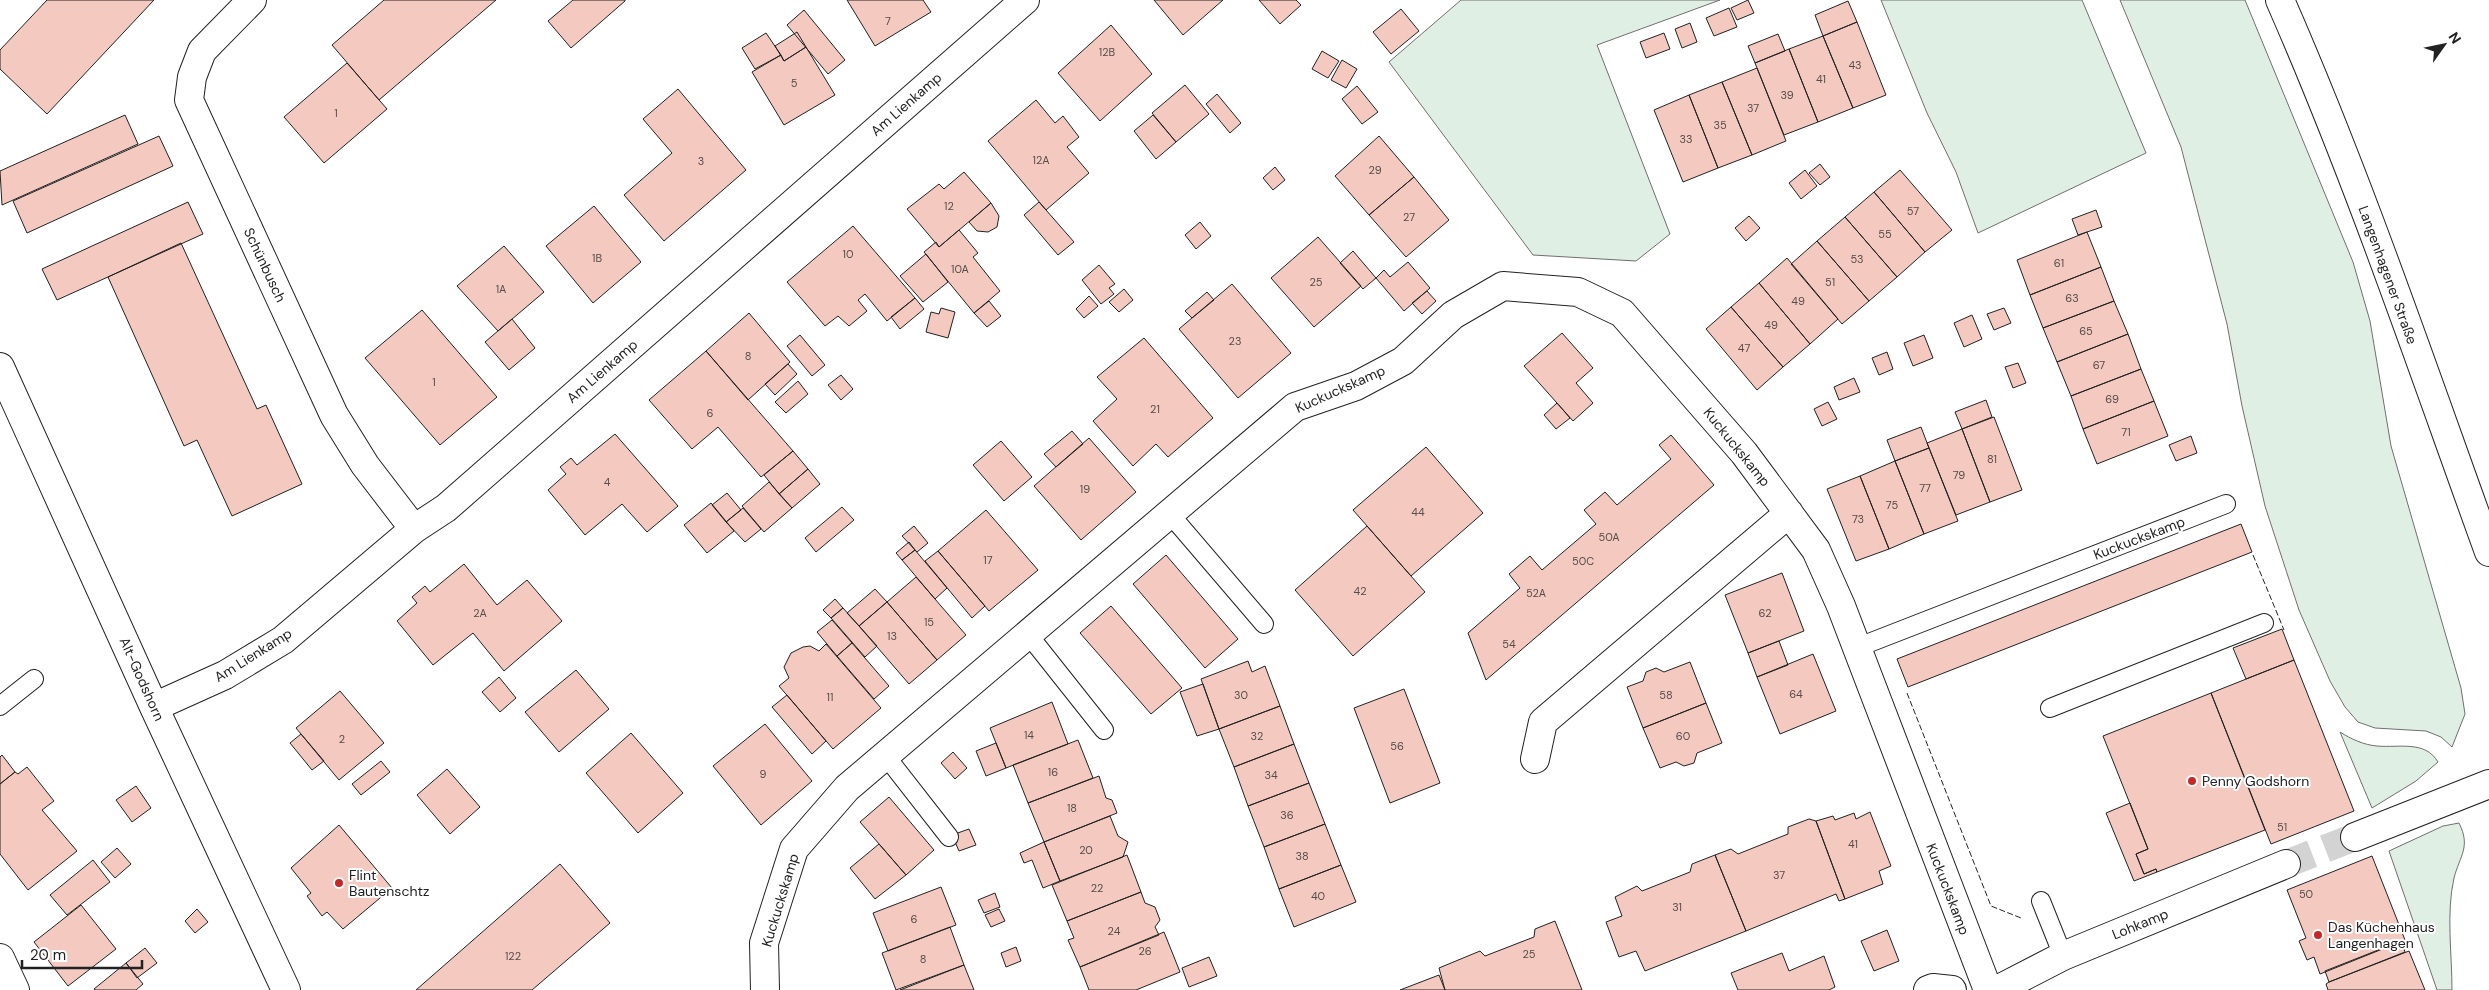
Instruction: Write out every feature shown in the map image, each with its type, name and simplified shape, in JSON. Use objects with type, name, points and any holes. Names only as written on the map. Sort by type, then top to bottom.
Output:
[{"type":"street","name":"Schünbusch","points":[[252,0],[202,51],[192,77],[189,100],[334,415],[365,465],[414,529]]},
{"type":"street","name":"Am Lienkamp","points":[[154,707],[225,675],[283,640],[414,529],[446,508],[1025,0]]},
{"type":"street","name":"Langenhagener Straße","points":[[2280,0],[2315,79],[2371,226],[2489,552]]},
{"type":"street","name":"Kuckuckskamp","points":[[765,990],[764,943],[794,849],[847,788],[1027,633],[1295,408],[1356,386],[1403,361],[1453,315],[1504,286],[1578,292],[1622,313],[1744,453],[1816,550],[1841,606],[1988,990]]},
{"type":"street","name":"Alt-Godshorn","points":[[0,367],[154,707],[286,990]]},
{"type":"street","points":[[1535,759],[1543,722],[1789,513]]},
{"type":"street","points":[[2355,837],[2489,784]]},
{"type":"street","name":"Lohkamp","points":[[1997,990],[2062,956],[2286,864]]},
{"type":"street","points":[[0,958],[15,990]]},
{"type":"street","points":[[1928,990],[1934,988],[1952,990]]},
{"type":"lane","name":"Kuckuckskamp","points":[[1856,648],[2226,504]]},
{"type":"lane","points":[[1169,513],[1264,624]]},
{"type":"lane","points":[[2050,708],[2264,623]]},
{"type":"lane","points":[[1027,633],[1104,730]]},
{"type":"lane","points":[[0,706],[34,679]]},
{"type":"lane","points":[[885,756],[949,837]]},
{"type":"lane","points":[[2041,901],[2062,956]]},
{"type":"green space","points":[[1461,0],[1720,0],[1597,45],[1670,234],[1636,261],[1533,255],[1389,62]]},
{"type":"green space","points":[[1881,0],[2082,0],[2146,153],[1978,233],[1956,172],[1927,113]]},
{"type":"green space","points":[[2120,0],[2245,0],[2353,262],[2370,321],[2391,446],[2461,688],[2465,714],[2452,747],[2441,737],[2426,731],[2375,728],[2358,722],[2345,707],[2330,681],[2299,610],[2265,506],[2242,406],[2227,324],[2181,147]]},
{"type":"green space","points":[[2340,732],[2358,741],[2372,745],[2419,748],[2433,755],[2438,762],[2416,781],[2372,808]]},
{"type":"green space","points":[[2459,823],[2464,838],[2464,845],[2454,878],[2450,905],[2452,990],[2437,990],[2389,851],[2443,826]]},
{"type":"building","points":[[47,0],[154,0],[47,114],[0,69],[0,50]]},
{"type":"building","points":[[384,0],[496,0],[379,100],[332,45]]},
{"type":"building","points":[[573,0],[625,1],[571,48],[548,21]]},
{"type":"building","points":[[847,0],[923,0],[931,12],[875,46]]},
{"type":"building","points":[[1154,0],[1223,0],[1183,35]]},
{"type":"building","points":[[1259,0],[1296,0],[1301,5],[1280,24]]},
{"type":"building","points":[[1748,0],[1754,13],[1737,20],[1731,8]]},
{"type":"building","points":[[1848,1],[1857,22],[1823,36],[1815,15]]},
{"type":"building","points":[[1729,8],[1737,27],[1714,36],[1706,18]]},
{"type":"building","points":[[1401,9],[1419,31],[1391,54],[1373,32]]},
{"type":"building","points":[[804,10],[845,60],[828,74],[787,25]]},
{"type":"building","points":[[1857,22],[1886,95],[1853,108],[1823,36]]},
{"type":"building","points":[[1690,23],[1697,42],[1682,48],[1675,29]]},
{"type":"building","points":[[1111,25],[1152,74],[1100,121],[1058,73]]},
{"type":"building","points":[[797,32],[806,47],[784,61],[775,46]]},
{"type":"building","points":[[766,33],[781,55],[755,69],[742,48]]},
{"type":"building","points":[[1664,33],[1670,49],[1646,58],[1640,42]]},
{"type":"building","points":[[1778,34],[1785,51],[1755,63],[1748,46]]},
{"type":"building","points":[[1823,36],[1853,108],[1818,122],[1789,49]]},
{"type":"building","points":[[806,47],[835,95],[784,125],[752,72],[781,55],[784,61]]},
{"type":"building","points":[[1789,49],[1818,122],[1784,135],[1755,63]]},
{"type":"building","points":[[1322,51],[1339,61],[1328,78],[1312,69]]},
{"type":"building","points":[[1342,60],[1357,69],[1346,88],[1331,80]]},
{"type":"building","points":[[347,63],[387,109],[324,163],[284,117]]},
{"type":"building","points":[[1757,68],[1786,141],[1752,155],[1722,82]]},
{"type":"building","points":[[1722,82],[1752,155],[1718,168],[1689,95]]},
{"type":"building","points":[[1185,85],[1209,114],[1176,142],[1152,113]]},
{"type":"building","points":[[1357,86],[1378,112],[1362,124],[1342,99]]},
{"type":"building","points":[[678,89],[746,170],[664,241],[624,195],[672,153],[643,119]]},
{"type":"building","points":[[1217,94],[1241,123],[1230,133],[1206,104]]},
{"type":"building","points":[[1689,95],[1718,168],[1683,182],[1654,110]]},
{"type":"building","points":[[1036,100],[1055,123],[1063,116],[1079,137],[1067,147],[1089,173],[1046,210],[988,141]]},
{"type":"building","points":[[125,115],[138,144],[2,205],[0,171]]},
{"type":"building","points":[[1153,115],[1176,142],[1156,159],[1134,131]]},
{"type":"building","points":[[159,136],[173,166],[27,233],[13,201]]},
{"type":"building","points":[[1379,136],[1414,177],[1369,215],[1335,176]]},
{"type":"building","points":[[1820,164],[1830,177],[1820,185],[1809,173]]},
{"type":"building","points":[[1275,167],[1285,180],[1273,190],[1263,178]]},
{"type":"building","points":[[1805,170],[1817,186],[1801,199],[1789,183]]},
{"type":"building","points":[[1900,170],[1952,230],[1925,252],[1874,192]]},
{"type":"building","points":[[964,172],[991,203],[939,247],[907,209],[939,184],[944,189]]},
{"type":"building","points":[[1414,177],[1449,220],[1406,257],[1369,215]]},
{"type":"building","points":[[1874,192],[1925,252],[1897,277],[1845,217]]},
{"type":"building","points":[[188,202],[203,234],[57,300],[42,269]]},
{"type":"building","points":[[1039,202],[1074,242],[1058,255],[1024,215]]},
{"type":"building","points":[[991,203],[999,216],[997,227],[988,232],[977,231],[969,222]]},
{"type":"building","points":[[594,206],[641,262],[593,303],[546,246]]},
{"type":"building","points":[[2096,210],[2102,227],[2078,235],[2072,219]]},
{"type":"building","points":[[1749,216],[1760,228],[1746,241],[1735,228]]},
{"type":"building","points":[[1845,217],[1897,277],[1869,301],[1817,241]]},
{"type":"building","points":[[1200,222],[1211,236],[1196,249],[1185,235]]},
{"type":"building","points":[[853,226],[915,298],[887,321],[865,294],[858,300],[867,311],[849,326],[838,316],[825,326],[787,282]]},
{"type":"building","points":[[959,230],[978,253],[973,257],[1000,291],[974,313],[924,252],[936,242],[939,247]]},
{"type":"building","points":[[2087,232],[2101,267],[2030,295],[2017,260]]},
{"type":"building","points":[[1318,237],[1361,286],[1314,327],[1271,278]]},
{"type":"building","points":[[1817,241],[1869,301],[1842,324],[1791,264]]},
{"type":"building","points":[[181,243],[257,409],[266,405],[302,484],[232,516],[197,440],[184,446],[108,277]]},
{"type":"building","points":[[504,246],[544,292],[498,331],[457,286]]},
{"type":"building","points":[[1353,251],[1376,278],[1363,289],[1340,263]]},
{"type":"building","points":[[926,254],[948,282],[923,302],[900,276]]},
{"type":"building","points":[[1787,258],[1838,319],[1810,344],[1759,283]]},
{"type":"building","points":[[1408,262],[1430,288],[1404,311],[1376,278],[1384,270],[1390,277]]},
{"type":"building","points":[[1099,265],[1115,284],[1109,288],[1114,294],[1101,304],[1082,280]]},
{"type":"building","points":[[2101,267],[2114,301],[2043,328],[2030,295]]},
{"type":"building","points":[[1759,283],[1810,344],[1783,367],[1731,307]]},
{"type":"building","points":[[1232,284],[1291,353],[1238,398],[1179,329]]},
{"type":"building","points":[[1124,289],[1133,300],[1119,312],[1109,302]]},
{"type":"building","points":[[1427,291],[1436,301],[1422,314],[1412,303]]},
{"type":"building","points":[[1207,292],[1214,300],[1192,318],[1185,311]]},
{"type":"building","points":[[1089,296],[1098,306],[1084,318],[1076,309]]},
{"type":"building","points":[[915,298],[924,309],[900,329],[891,317]]},
{"type":"building","points":[[989,301],[1001,316],[987,327],[974,313]]},
{"type":"building","points":[[2114,301],[2128,334],[2057,362],[2043,328]]},
{"type":"building","points":[[1731,307],[1783,367],[1757,390],[1706,329]]},
{"type":"building","points":[[941,308],[955,312],[948,338],[926,332],[931,312],[939,314]]},
{"type":"building","points":[[2004,308],[2011,323],[1994,330],[1987,314]]},
{"type":"building","points":[[422,310],[497,397],[440,445],[365,358]]},
{"type":"building","points":[[749,313],[790,362],[748,400],[706,351]]},
{"type":"building","points":[[1972,315],[1982,339],[1964,347],[1954,323]]},
{"type":"building","points":[[512,319],[535,348],[509,370],[485,342]]},
{"type":"building","points":[[1562,333],[1593,368],[1576,383],[1593,403],[1573,421],[1524,366]]},
{"type":"building","points":[[2128,334],[2141,369],[2071,396],[2057,362]]},
{"type":"building","points":[[800,335],[825,365],[812,376],[787,346]]},
{"type":"building","points":[[1924,335],[1933,358],[1913,366],[1904,343]]},
{"type":"building","points":[[1144,338],[1213,418],[1168,457],[1156,444],[1133,466],[1093,421],[1117,399],[1097,377]]},
{"type":"building","points":[[706,351],[793,451],[761,477],[718,427],[692,449],[649,400]]},
{"type":"building","points":[[1887,352],[1893,369],[1879,375],[1872,358]]},
{"type":"building","points":[[2018,363],[2026,383],[2013,388],[2005,367]]},
{"type":"building","points":[[788,364],[797,374],[775,395],[765,384]]},
{"type":"building","points":[[2141,369],[2154,401],[2083,429],[2071,396]]},
{"type":"building","points":[[841,375],[853,389],[841,400],[828,385]]},
{"type":"building","points":[[1854,378],[1860,392],[1839,400],[1834,387]]},
{"type":"building","points":[[798,381],[808,394],[786,413],[775,402]]},
{"type":"building","points":[[1986,400],[1992,417],[1962,429],[1955,412]]},
{"type":"building","points":[[2154,401],[2168,436],[2097,464],[2083,429]]},
{"type":"building","points":[[1828,402],[1837,419],[1822,426],[1814,409]]},
{"type":"building","points":[[1557,403],[1570,418],[1556,429],[1544,415]]},
{"type":"building","points":[[1994,417],[2022,490],[1990,502],[1962,429]]},
{"type":"building","points":[[1921,427],[1929,448],[1895,461],[1887,440]]},
{"type":"building","points":[[1962,429],[1990,502],[1956,515],[1927,443]]},
{"type":"building","points":[[1072,431],[1083,444],[1056,467],[1044,454]]},
{"type":"building","points":[[615,434],[678,506],[647,532],[622,504],[585,535],[548,490],[566,474],[560,467],[571,458],[577,465]]},
{"type":"building","points":[[1671,435],[1714,485],[1486,680],[1468,633],[1520,588],[1509,574],[1530,556],[1542,570],[1596,524],[1584,510],[1605,492],[1617,505],[1671,459],[1659,445]]},
{"type":"building","points":[[2191,436],[2197,453],[2176,461],[2169,445]]},
{"type":"building","points":[[1089,438],[1136,492],[1081,540],[1034,486]]},
{"type":"building","points":[[1001,441],[1032,477],[1004,501],[973,465]]},
{"type":"building","points":[[1426,447],[1483,513],[1411,576],[1353,510]]},
{"type":"building","points":[[1929,448],[1958,521],[1924,534],[1895,461]]},
{"type":"building","points":[[793,451],[808,469],[779,494],[764,475]]},
{"type":"building","points":[[1895,461],[1924,534],[1889,549],[1860,476]]},
{"type":"building","points":[[808,469],[820,484],[792,508],[779,494]]},
{"type":"building","points":[[1860,476],[1889,549],[1856,561],[1827,489]]},
{"type":"building","points":[[769,482],[792,508],[764,532],[742,506]]},
{"type":"building","points":[[727,493],[741,510],[726,522],[712,505]]},
{"type":"building","points":[[711,503],[734,531],[707,553],[684,525]]},
{"type":"building","points":[[842,507],[854,520],[816,552],[805,538]]},
{"type":"building","points":[[743,508],[761,529],[745,542],[726,522]]},
{"type":"building","points":[[986,510],[1038,570],[989,611],[938,551]]},
{"type":"building","points":[[2241,524],[2252,552],[1908,687],[1897,659]]},
{"type":"building","points":[[914,526],[928,543],[917,552],[902,536]]},
{"type":"building","points":[[1367,526],[1425,592],[1353,656],[1295,590]]},
{"type":"building","points":[[909,542],[915,550],[902,560],[896,553]]},
{"type":"building","points":[[915,550],[947,588],[935,599],[902,560]]},
{"type":"building","points":[[938,551],[985,606],[972,618],[925,561]]},
{"type":"building","points":[[1166,555],[1238,639],[1205,668],[1133,584]]},
{"type":"building","points":[[464,564],[497,605],[527,580],[562,621],[504,671],[473,633],[433,665],[397,621],[417,603],[412,597],[425,586],[430,592]]},
{"type":"building","points":[[1782,573],[1804,631],[1748,653],[1725,595]]},
{"type":"building","points":[[916,577],[966,635],[937,660],[887,602]]},
{"type":"building","points":[[875,589],[887,602],[859,626],[847,613]]},
{"type":"building","points":[[835,599],[843,608],[831,618],[823,610]]},
{"type":"building","points":[[887,602],[937,660],[909,684],[859,626]]},
{"type":"building","points":[[1111,606],[1182,688],[1151,714],[1080,633]]},
{"type":"building","points":[[843,608],[877,646],[865,657],[831,618]]},
{"type":"building","points":[[832,620],[852,643],[837,656],[817,632]]},
{"type":"building","points":[[2282,629],[2294,660],[2246,679],[2233,648]]},
{"type":"building","points":[[1779,641],[1788,665],[1757,677],[1748,653]]},
{"type":"building","points":[[852,643],[889,686],[874,699],[837,656]]},
{"type":"building","points":[[826,644],[881,708],[833,749],[779,686],[789,678],[784,667],[791,653],[810,646],[819,651]]},
{"type":"building","points":[[1813,654],[1836,711],[1780,734],[1757,677]]},
{"type":"building","points":[[2294,660],[2354,811],[2271,844],[2211,693]]},
{"type":"building","points":[[1248,661],[1252,672],[1265,666],[1280,706],[1219,729],[1201,679]]},
{"type":"building","points":[[1690,662],[1706,703],[1643,728],[1627,687],[1643,681],[1646,672],[1656,668],[1664,672]]},
{"type":"building","points":[[576,670],[609,709],[559,752],[525,712]]},
{"type":"building","points":[[499,677],[516,698],[500,712],[482,692]]},
{"type":"building","points":[[1203,684],[1219,729],[1197,736],[1180,692]]},
{"type":"building","points":[[1404,689],[1440,783],[1390,803],[1354,708]]},
{"type":"building","points":[[340,691],[384,743],[339,780],[296,728]]},
{"type":"building","points":[[2211,693],[2265,830],[2157,872],[2156,869],[2144,874],[2136,854],[2148,849],[2103,736]]},
{"type":"building","points":[[787,695],[826,741],[812,754],[772,707]]},
{"type":"building","points":[[1052,702],[1068,744],[1006,768],[990,728]]},
{"type":"building","points":[[1706,703],[1722,743],[1697,753],[1694,763],[1684,766],[1676,762],[1660,768],[1643,728]]},
{"type":"building","points":[[1280,706],[1294,744],[1234,767],[1219,729]]},
{"type":"building","points":[[765,724],[812,781],[761,825],[713,766]]},
{"type":"building","points":[[631,733],[683,793],[638,833],[586,773]]},
{"type":"building","points":[[301,734],[324,761],[312,770],[290,743]]},
{"type":"building","points":[[1078,740],[1093,778],[1028,803],[1013,765]]},
{"type":"building","points":[[996,743],[1006,768],[986,776],[976,751]]},
{"type":"building","points":[[1294,744],[1309,783],[1248,806],[1234,767]]},
{"type":"building","points":[[953,752],[967,768],[955,779],[941,763]]},
{"type":"building","points":[[2,755],[15,772],[0,784],[0,757]]},
{"type":"building","points":[[381,761],[390,772],[361,795],[352,784]]},
{"type":"building","points":[[27,767],[54,801],[42,810],[77,851],[28,890],[0,854],[0,784],[15,772],[18,774]]},
{"type":"building","points":[[447,769],[480,807],[450,834],[417,795]]},
{"type":"building","points":[[1099,776],[1106,798],[1112,800],[1117,813],[1044,842],[1028,803]]},
{"type":"building","points":[[1309,783],[1325,824],[1264,847],[1248,806]]},
{"type":"building","points":[[136,786],[151,808],[132,822],[116,800]]},
{"type":"building","points":[[889,797],[934,850],[906,875],[860,822]]},
{"type":"building","points":[[2130,803],[2148,849],[2136,854],[2144,874],[2156,869],[2157,872],[2134,881],[2106,813]]},
{"type":"building","points":[[1870,812],[1891,866],[1879,871],[1883,884],[1845,899],[1816,821],[1833,816],[1835,820],[1854,813],[1856,819]]},
{"type":"building","points":[[1110,816],[1118,836],[1128,842],[1123,857],[1060,881],[1044,842]]},
{"type":"building","points":[[1809,819],[1816,821],[1845,899],[1839,901],[1836,894],[1746,931],[1715,855],[1731,849],[1738,854],[1788,834],[1788,827]]},
{"type":"building","points":[[1325,824],[1341,865],[1279,889],[1264,847]]},
{"type":"building","points":[[339,825],[392,888],[343,929],[327,912],[322,916],[307,896],[311,893],[291,868]]},
{"type":"building","points":[[969,829],[976,845],[959,851],[952,835]]},
{"type":"building","points":[[1044,842],[1060,881],[1043,888],[1032,860],[1024,863],[1020,853]]},
{"type":"building","points":[[879,844],[906,875],[875,899],[850,868]]},
{"type":"building","points":[[117,848],[131,864],[115,878],[101,862]]},
{"type":"building","points":[[1127,855],[1141,892],[1067,921],[1052,885]]},
{"type":"building","points":[[1715,855],[1746,931],[1645,971],[1636,951],[1619,957],[1606,922],[1622,916],[1615,897],[1637,886],[1642,891],[1690,872],[1692,864]]},
{"type":"building","points":[[2372,856],[2405,940],[2320,974],[2314,957],[2307,960],[2299,941],[2306,938],[2287,890]]},
{"type":"building","points":[[93,860],[110,882],[67,915],[50,895]]},
{"type":"building","points":[[560,864],[610,923],[532,990],[416,990]]},
{"type":"building","points":[[1341,865],[1356,902],[1294,927],[1279,889]]},
{"type":"building","points":[[941,887],[956,925],[888,951],[873,913]]},
{"type":"building","points":[[1141,892],[1145,903],[1155,907],[1160,920],[1155,927],[1159,935],[1080,967],[1068,940],[1074,938],[1067,921]]},
{"type":"building","points":[[995,893],[1000,907],[984,913],[978,900]]},
{"type":"building","points":[[81,905],[116,949],[68,986],[34,942]]},
{"type":"building","points":[[197,909],[208,922],[195,933],[185,921]]},
{"type":"building","points":[[999,909],[1005,921],[991,927],[985,915]]},
{"type":"building","points":[[1555,921],[1582,990],[1445,990],[1439,968],[1480,951],[1485,956],[1534,937],[1535,929]]},
{"type":"building","points":[[950,927],[964,965],[896,990],[882,953]]},
{"type":"building","points":[[1887,930],[1899,961],[1874,971],[1861,941]]},
{"type":"building","points":[[1164,932],[1180,972],[1136,990],[1089,990],[1080,967]]},
{"type":"building","points":[[2401,941],[2405,952],[2329,982],[2325,971]]},
{"type":"building","points":[[1016,947],[1021,961],[1006,967],[1001,953]]},
{"type":"building","points":[[145,948],[157,963],[137,978],[126,963]]},
{"type":"building","points":[[2409,951],[2425,990],[2328,990],[2326,984],[2329,982]]},
{"type":"building","points":[[1782,953],[1789,971],[1824,956],[1835,987],[1829,990],[1738,990],[1731,973]]},
{"type":"building","points":[[1209,957],[1217,976],[1189,987],[1182,968]]},
{"type":"building","points":[[126,963],[143,984],[136,990],[94,989]]},
{"type":"building","points":[[964,965],[974,990],[900,990]]},
{"type":"building","points":[[1439,975],[1445,990],[1400,990]]},
{"type":"tunnel","points":[[2286,864],[2355,837]]},
{"type":"fence","points":[[2253,555],[2284,630]]},
{"type":"fence","points":[[1907,693],[1991,906],[2021,918]]},
{"type":"place","name":"Penny Godshorn","points":[[2192,781]]},
{"type":"place","name":"Flint Bautenschtz","points":[[339,883]]},
{"type":"place","name":"Das Küchenhaus Langenhagen","points":[[2318,935]]}]
